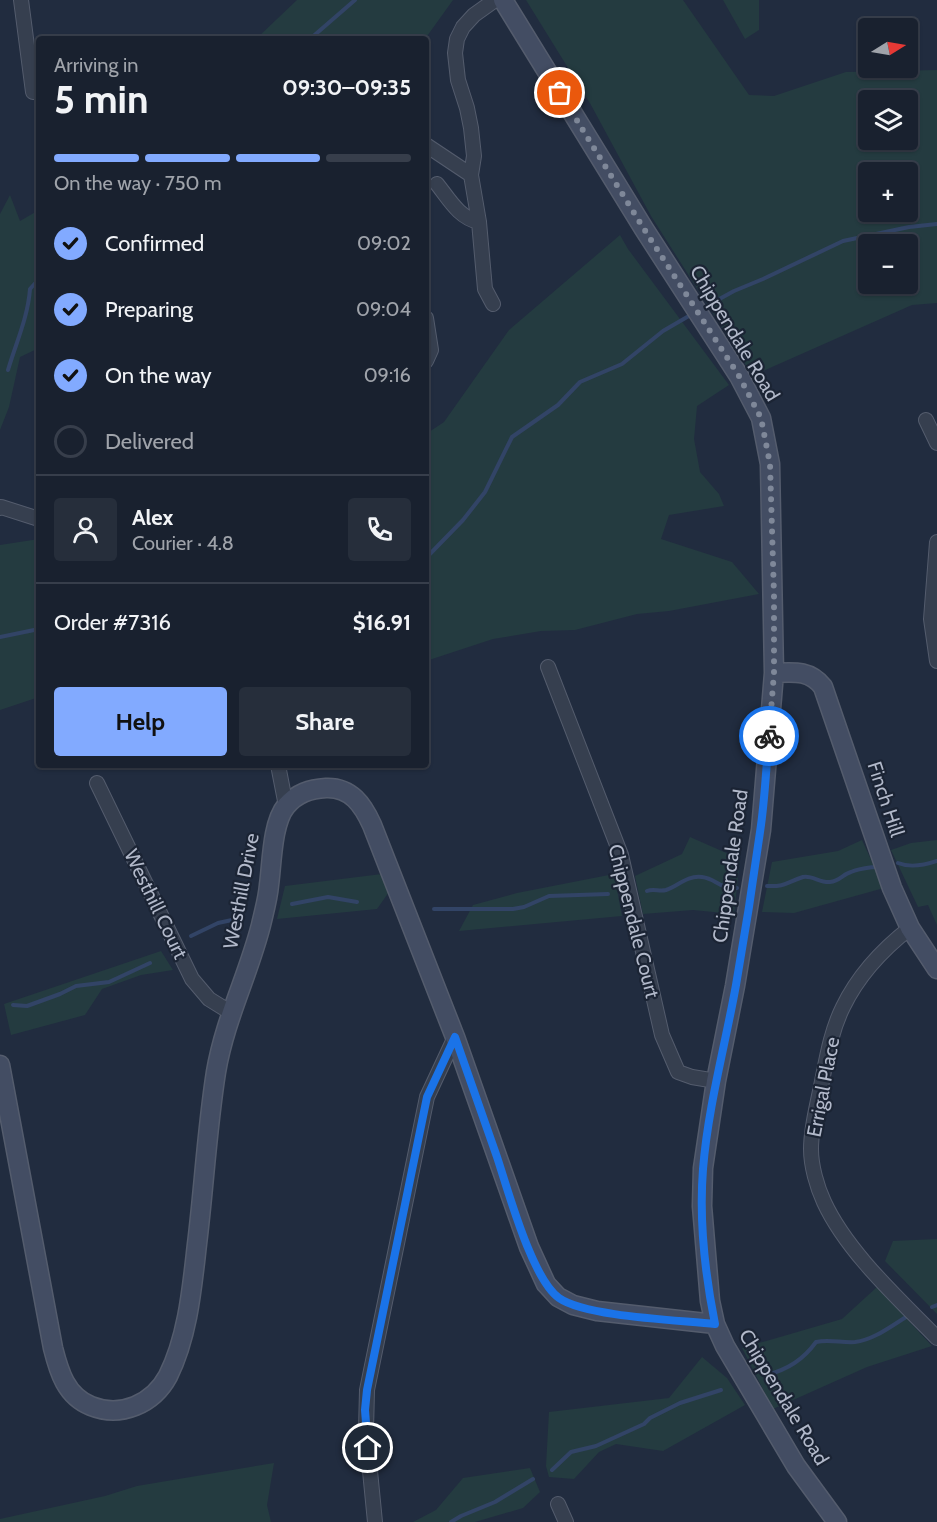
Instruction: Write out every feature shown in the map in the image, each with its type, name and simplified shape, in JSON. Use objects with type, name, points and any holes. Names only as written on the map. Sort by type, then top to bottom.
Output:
[{"type":"street","points":[[21,0],[33,92]]},
{"type":"street","points":[[493,304],[485,289],[479,222],[471,175],[474,156],[471,128],[458,80],[455,53],[457,39],[463,27],[474,15],[495,0]]},
{"type":"street","name":"Chippendale Road","points":[[503,0],[644,229],[739,376],[761,418],[770,464],[774,673],[761,830],[735,986],[716,1081],[703,1168],[702,1206],[710,1301],[715,1324],[725,1346],[796,1466],[837,1522]]},
{"type":"street","points":[[429,147],[471,175]]},
{"type":"street","points":[[437,184],[457,210],[479,222]]},
{"type":"street","points":[[429,337],[431,350],[429,354]]},
{"type":"street","points":[[926,420],[937,443]]},
{"type":"street","points":[[1,508],[36,518]]},
{"type":"street","points":[[937,542],[931,619],[937,661]]},
{"type":"street","name":"Chippendale Court","points":[[548,667],[621,855],[662,1035],[670,1057],[678,1072],[716,1081]]},
{"type":"street","name":"Finch Hill","points":[[774,673],[806,674],[815,678],[823,687],[892,888],[909,928],[937,969]]},
{"type":"street","points":[[279,768],[285,806],[303,792],[331,788],[347,792],[359,801],[372,825],[455,1037],[529,1247],[546,1284],[558,1297],[573,1305],[597,1311],[715,1324]]},
{"type":"street","name":"Westhill Court","points":[[98,783],[192,980],[209,999],[230,1012]]},
{"type":"street","name":"Westhill Drive","points":[[0,1065],[53,1348],[61,1377],[74,1395],[90,1406],[111,1411],[128,1409],[146,1401],[161,1387],[173,1365],[184,1330],[194,1278],[216,1076],[230,1012],[251,959],[261,923],[269,888],[277,826],[285,806]]},
{"type":"street","name":"Errigal Place","points":[[909,928],[890,943],[879,956],[859,980],[843,1007],[832,1037],[824,1070],[811,1132],[811,1152],[823,1201],[844,1237],[937,1338]]},
{"type":"street","points":[[375,1522],[366,1430],[367,1390],[427,1097],[455,1037]]},
{"type":"street","points":[[558,1504],[566,1522]]},
{"type":"green space","points":[[297,0],[453,0],[427,36],[259,36]]},
{"type":"green space","points":[[526,0],[683,0],[749,95],[774,96],[846,72],[858,72],[858,78],[918,78],[918,70],[937,70],[937,303],[912,305],[763,371],[758,366],[749,370],[651,216],[591,105]]},
{"type":"green space","points":[[723,0],[759,0],[759,30],[745,39]]},
{"type":"green space","points":[[10,195],[20,221],[36,212],[36,349],[20,357],[9,407],[0,430],[0,214]]},
{"type":"green space","points":[[620,235],[729,385],[697,406],[694,439],[700,472],[719,494],[724,506],[669,515],[661,539],[732,562],[759,594],[669,611],[637,614],[575,630],[541,631],[493,639],[429,660],[429,432],[444,422],[509,330]]},
{"type":"green space","points":[[36,539],[36,698],[0,710],[0,545]]},
{"type":"green space","points":[[690,837],[740,859],[734,914],[693,910],[643,914],[635,876],[682,854]]},
{"type":"green space","points":[[862,840],[884,888],[794,913],[762,912],[772,862],[838,851]]},
{"type":"green space","points":[[937,840],[937,925],[928,905],[918,907],[891,850],[911,843]]},
{"type":"green space","points":[[382,874],[389,892],[377,909],[277,919],[285,886]]},
{"type":"green space","points":[[614,874],[622,916],[459,931],[473,905],[517,893]]},
{"type":"green space","points":[[161,951],[173,970],[141,975],[102,989],[85,1015],[11,1035],[4,1004]]},
{"type":"green space","points":[[937,1239],[937,1314],[885,1261],[893,1241]]},
{"type":"green space","points":[[877,1287],[932,1346],[867,1367],[773,1409],[742,1348],[842,1319]]},
{"type":"green space","points":[[702,1357],[727,1378],[745,1405],[663,1451],[616,1444],[599,1452],[574,1479],[549,1477],[546,1466],[549,1412],[669,1398]]},
{"type":"green space","points":[[274,1463],[267,1505],[271,1522],[0,1522],[0,1519],[105,1496],[137,1486]]},
{"type":"green space","points":[[530,1468],[540,1492],[523,1508],[475,1522],[413,1522],[436,1510],[463,1478]]},
{"type":"waterway","points":[[313,36],[355,0]]},
{"type":"waterway","points":[[703,308],[734,291],[843,241],[909,227],[937,224]]},
{"type":"waterway","points":[[8,370],[24,320],[30,289],[36,282]]},
{"type":"waterway","points":[[429,555],[463,520],[485,492],[512,437],[558,405],[580,382],[622,364],[663,331],[694,313]]},
{"type":"waterway","points":[[0,637],[36,630]]},
{"type":"waterway","points":[[898,863],[918,865],[937,861]]},
{"type":"waterway","points":[[767,886],[783,885],[803,877],[830,882],[854,871],[874,867]]},
{"type":"waterway","points":[[647,891],[666,890],[687,879],[697,877],[707,878],[725,887],[737,888]]},
{"type":"waterway","points":[[434,909],[513,909],[524,907],[549,896],[608,894]]},
{"type":"waterway","points":[[292,904],[328,897],[357,902]]},
{"type":"waterway","points":[[191,936],[218,923],[232,920]]},
{"type":"waterway","points":[[13,1005],[27,1006],[76,986],[109,982],[150,963]]},
{"type":"waterway","points":[[932,1307],[937,1305]]},
{"type":"waterway","points":[[767,1375],[795,1363],[816,1342],[862,1341],[906,1317]]},
{"type":"waterway","points":[[552,1470],[571,1452],[596,1446],[644,1424],[650,1418],[680,1403],[721,1390]]},
{"type":"waterway","points":[[451,1522],[495,1502],[533,1479]]},
{"type":"way so far","points":[[560,93],[739,376],[761,418],[770,464],[774,595],[774,673],[769,736]]},
{"type":"route","points":[[368,1448],[365,1410],[367,1390],[427,1097],[455,1037],[529,1247],[546,1284],[558,1297],[573,1305],[597,1311],[715,1324],[706,1259],[702,1206],[703,1168],[716,1081],[735,986],[761,830],[769,736]]}]
